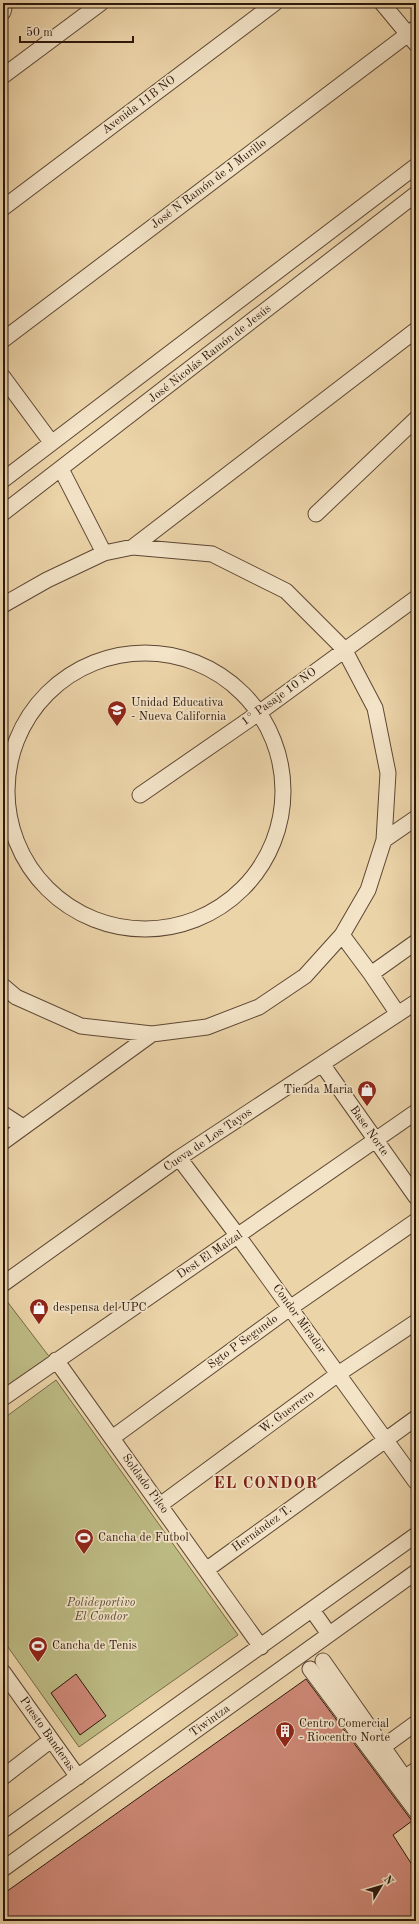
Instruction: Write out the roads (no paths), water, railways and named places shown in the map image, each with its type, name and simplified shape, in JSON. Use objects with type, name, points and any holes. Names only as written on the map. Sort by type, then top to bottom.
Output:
[{"type":"street","points":[[3,12],[4,3]]},
{"type":"street","points":[[3,76],[101,3]]},
{"type":"street","name":"Avenida 11B NO","points":[[3,208],[275,3]]},
{"type":"street","points":[[382,3],[413,35]]},
{"type":"street","name":"José N Ramón de J Murillo","points":[[3,340],[413,35]]},
{"type":"street","name":"José Nicolás Ramón de Jesús","points":[[3,480],[416,166]]},
{"type":"street","name":"José Nicolás Ramón de Jesús","points":[[3,513],[416,194]]},
{"type":"street","points":[[133,547],[416,330]]},
{"type":"street","points":[[3,377],[51,442]]},
{"type":"street","points":[[316,514],[416,419]]},
{"type":"street","points":[[61,469],[104,553]]},
{"type":"street","points":[[3,605],[47,580],[104,553],[133,547],[212,554],[286,590],[344,649],[375,708],[388,773],[384,840],[368,890],[342,935],[305,976],[259,1007],[207,1027],[152,1034],[81,1026],[16,997],[3,986]]},
{"type":"street","name":"1° Pasaje 10 NO","points":[[140,795],[260,712],[344,649],[416,598]]},
{"type":"street","points":[[142,651],[187,658],[228,679],[260,712],[279,754],[284,800],[274,844],[250,884],[214,912],[171,928],[126,929],[82,915],[45,887],[19,849],[6,805],[9,759],[26,717],[56,682],[96,660],[142,651]]},
{"type":"street","points":[[384,840],[416,818]]},
{"type":"street","points":[[342,935],[398,1014]]},
{"type":"street","points":[[371,974],[416,942]]},
{"type":"street","name":"Cueva de Los Tayos","points":[[3,1284],[179,1158],[416,1002]]},
{"type":"street","points":[[3,1142],[152,1034]]},
{"type":"street","name":"Base Norte","points":[[322,1064],[416,1197]]},
{"type":"street","name":"Dest El Maizal","points":[[3,1398],[416,1112]]},
{"type":"street","points":[[3,1114],[23,1127]]},
{"type":"street","name":"Condor Mirador","points":[[179,1158],[238,1236],[384,1440],[416,1482]]},
{"type":"street","name":"Sgto P Segundo","points":[[112,1438],[290,1308],[416,1221]]},
{"type":"street","name":"W. Guerrero","points":[[160,1505],[338,1374],[416,1322]]},
{"type":"street","name":"Soldado Pilco","points":[[56,1360],[261,1647]]},
{"type":"street","name":"Hernández T.","points":[[206,1570],[416,1418]]},
{"type":"street","points":[[3,1830],[416,1535]]},
{"type":"street","name":"Tiwintza","points":[[3,1869],[416,1572]]},
{"type":"street","points":[[312,1610],[329,1634]]},
{"type":"street","points":[[323,1661],[383,1747],[410,1774],[416,1794]]},
{"type":"street","points":[[310,1669],[416,1811]]},
{"type":"street","name":"Puesto Banderas","points":[[4,1677],[78,1777]]},
{"type":"street","points":[[383,1747],[416,1723]]},
{"type":"street","points":[[3,1777],[51,1740]]},
{"type":"place","name":"Unidad Educativa - Nueva California","points":[[117,727]]},
{"type":"place","name":"Tienda Maria","points":[[367,1107]]},
{"type":"place","name":"despensa del UPC","points":[[39,1325]]},
{"type":"place","name":"Cancha de Futbol","points":[[84,1555]]},
{"type":"place","name":"Cancha de Tenis","points":[[38,1663]]},
{"type":"place","name":"Centro Comercial - Riocentro Norte","points":[[285,1748]]},
{"type":"district","name":"EL CONDOR","points":[[266,1484]]},
{"type":"park label","name":"Polideportivo El Condor","points":[[101,1610]]}]
